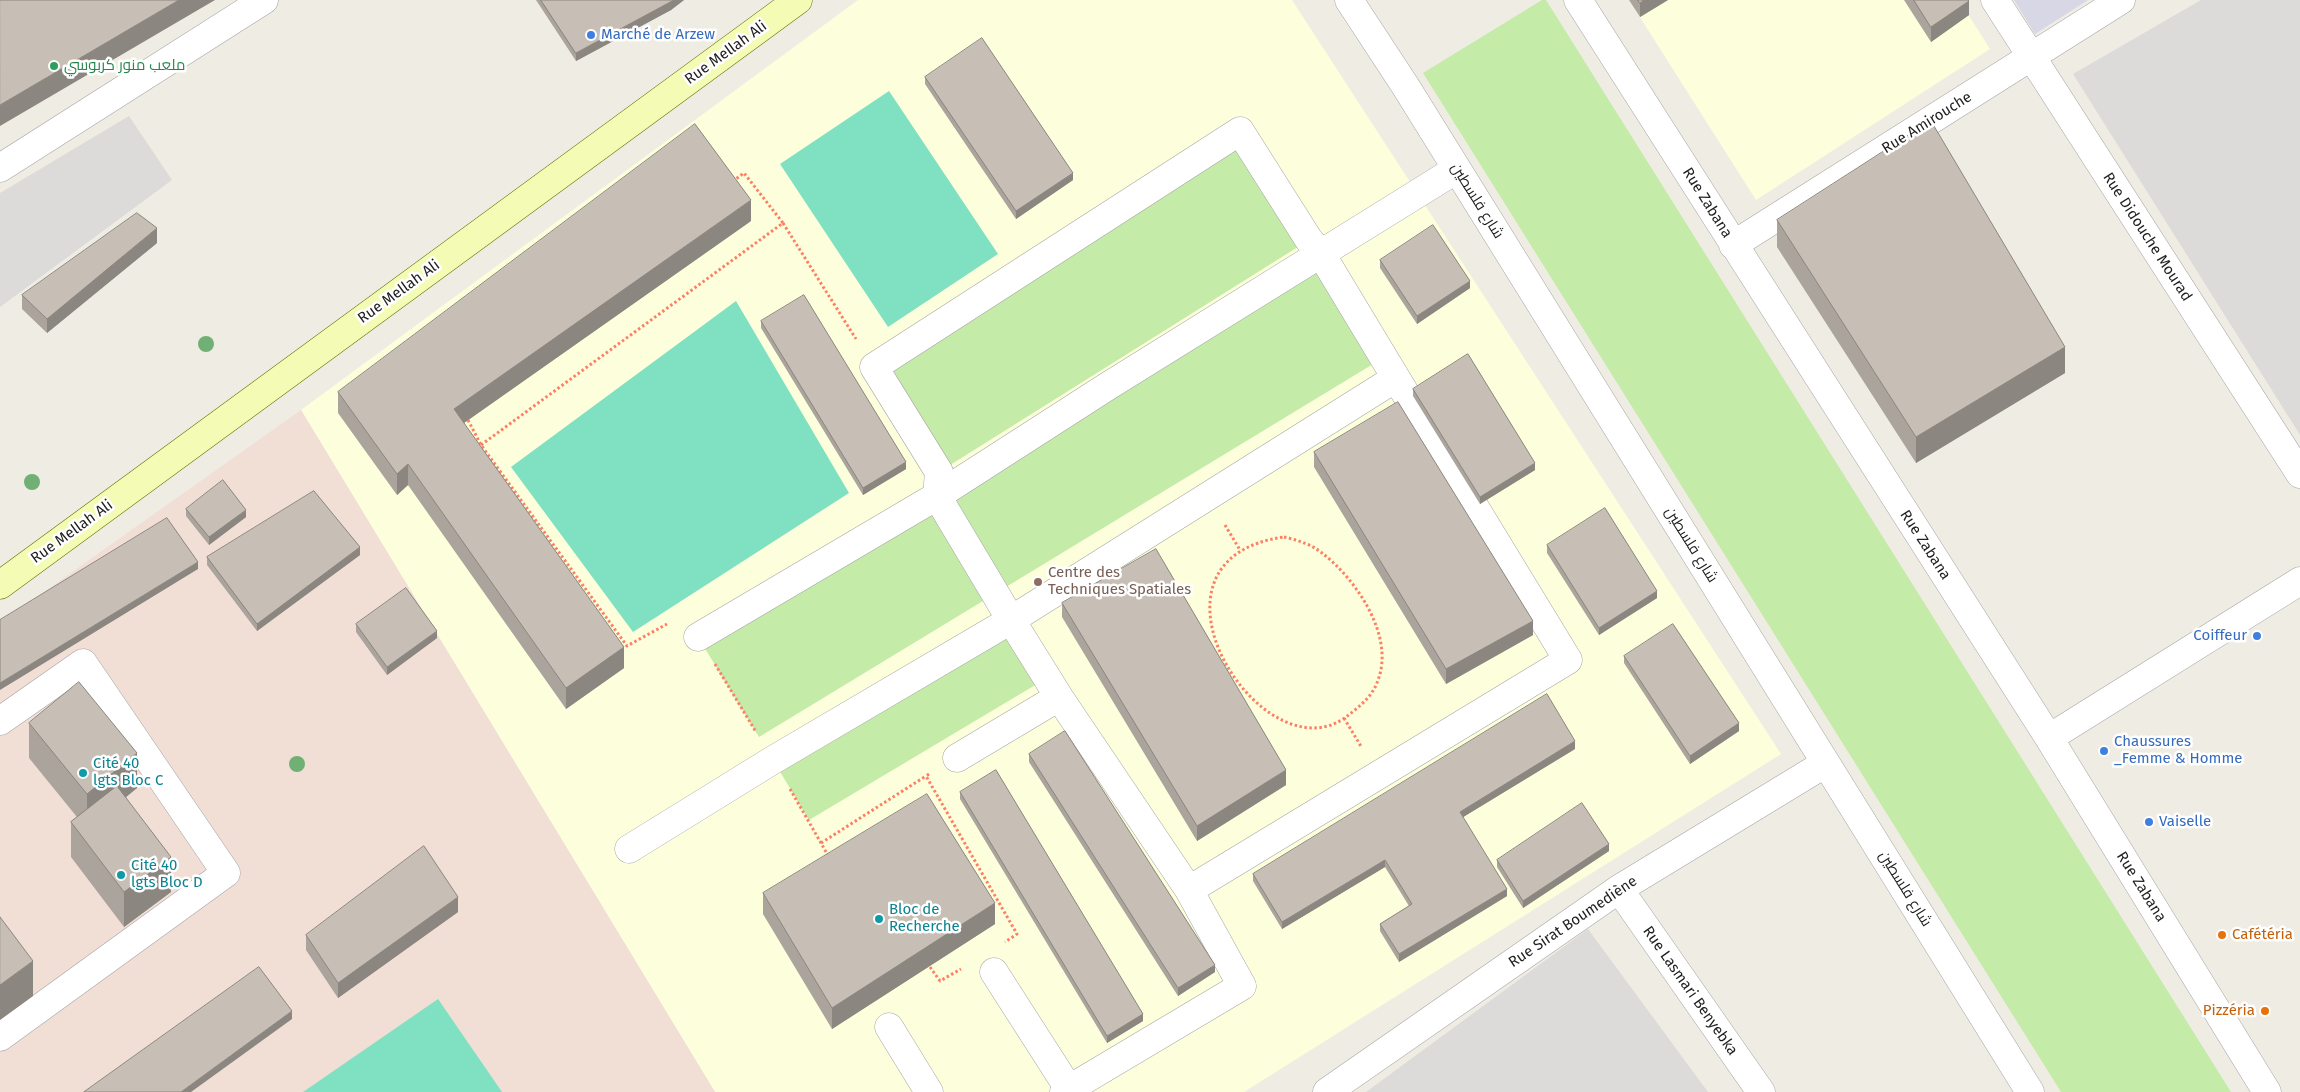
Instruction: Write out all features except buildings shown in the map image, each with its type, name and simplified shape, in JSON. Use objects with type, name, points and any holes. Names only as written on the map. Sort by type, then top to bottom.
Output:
[{"type":"main road","name":"Rue Mellah Ali","points":[[0,585],[798,0]]},
{"type":"street","points":[[0,168],[264,0]]},
{"type":"street","name":"شارع فلسطين","points":[[1350,0],[1457,168],[2030,1092]]},
{"type":"street","name":"Rue Zabana","points":[[1578,0],[2049,738],[2267,1092]]},
{"type":"street","name":"Rue Didouche Mourad","points":[[1995,0],[2300,474]]},
{"type":"street","name":"Rue Amirouche","points":[[1733,245],[2121,0]]},
{"type":"street","points":[[994,972],[1067,1091],[1242,986],[1189,890],[1059,697],[937,496],[939,472],[874,367],[1240,131],[1309,240],[1320,252],[1568,660],[1189,890]]},
{"type":"street","points":[[698,637],[937,496],[1320,252],[1457,168]]},
{"type":"street","points":[[629,849],[773,760],[1011,620],[1396,378]]},
{"type":"street","points":[[2049,738],[2300,581]]},
{"type":"street","points":[[0,721],[83,663],[226,872],[0,1037]]},
{"type":"street","points":[[958,758],[1059,697]]},
{"type":"street","name":"Rue Sirat Boumediène","points":[[1327,1092],[1619,889],[1826,763]]},
{"type":"street","name":"Rue Lasmari Benyebka","points":[[1619,889],[1761,1092]]},
{"type":"street","points":[[889,1027],[929,1092]]},
{"type":"path","points":[[726,186],[744,172],[783,223],[874,367]]},
{"type":"path","points":[[480,445],[783,223]]},
{"type":"path","points":[[468,420],[480,445],[627,646],[682,615],[698,637],[773,760],[830,860]]},
{"type":"path","points":[[1284,537],[1302,542],[1321,552],[1346,577],[1357,592],[1380,640],[1383,660],[1378,681],[1364,702],[1344,718],[1330,724],[1314,727],[1300,727],[1278,717],[1258,704],[1247,693],[1228,668],[1217,647],[1211,624],[1210,601],[1215,581],[1225,563],[1240,550],[1261,540],[1284,537]]},
{"type":"path","points":[[821,843],[926,776],[958,758]]},
{"type":"path","points":[[926,776],[1017,934],[1002,943]]},
{"type":"path","points":[[930,967],[940,981],[963,967]]},
{"type":"shaded area","name":"Centre des Techniques Spatiales","points":[[858,0],[1292,0],[1781,754],[1244,1092],[715,1092],[301,410]]},
{"type":"shaded area","points":[[1629,0],[1959,0],[1990,49],[1756,200]]},
{"type":"shaded area","points":[[2014,0],[2088,0],[2035,34]]},
{"type":"shaded area","points":[[2201,0],[2300,0],[2300,435],[2073,74]]},
{"type":"shaded area","points":[[129,116],[172,180],[0,307],[0,193]]},
{"type":"shaded area","points":[[301,410],[715,1092],[0,1092],[0,623]]},
{"type":"shaded area","points":[[1588,929],[1708,1092],[1366,1092]]},
{"type":"green space","points":[[1542,0],[1546,0],[2231,1092],[2061,1092],[1423,73]]},
{"type":"green space","points":[[889,91],[998,254],[888,327],[780,164]]},
{"type":"green space","points":[[1240,131],[1309,240],[939,472],[874,367]]},
{"type":"green space","points":[[1320,252],[1383,358],[759,737],[698,637]]},
{"type":"green space","points":[[736,301],[849,493],[633,632],[511,467]]},
{"type":"green space","points":[[1011,620],[1047,678],[809,820],[773,760]]},
{"type":"green space","points":[[438,999],[502,1092],[303,1092]]},
{"type":"place","name":"Marché de Arzew","points":[[591,35]]},
{"type":"place","name":"ملعب منور كربوسي","points":[[54,66]]},
{"type":"place","name":"Centre des Techniques Spatiales","points":[[1038,582]]},
{"type":"place","name":"Coiffeur","points":[[2257,636]]},
{"type":"place","name":"Chaussures _Femme & Homme","points":[[2104,751]]},
{"type":"place","name":"Cité 40 lgts Bloc C","points":[[83,773]]},
{"type":"place","name":"Vaiselle","points":[[2149,822]]},
{"type":"place","name":"Cité 40 lgts Bloc D","points":[[121,875]]},
{"type":"place","name":"Bloc de Recherche","points":[[879,919]]},
{"type":"place","name":"Cafétéria","points":[[2222,935]]},
{"type":"place","name":"Pizzéria","points":[[2265,1011]]}]
